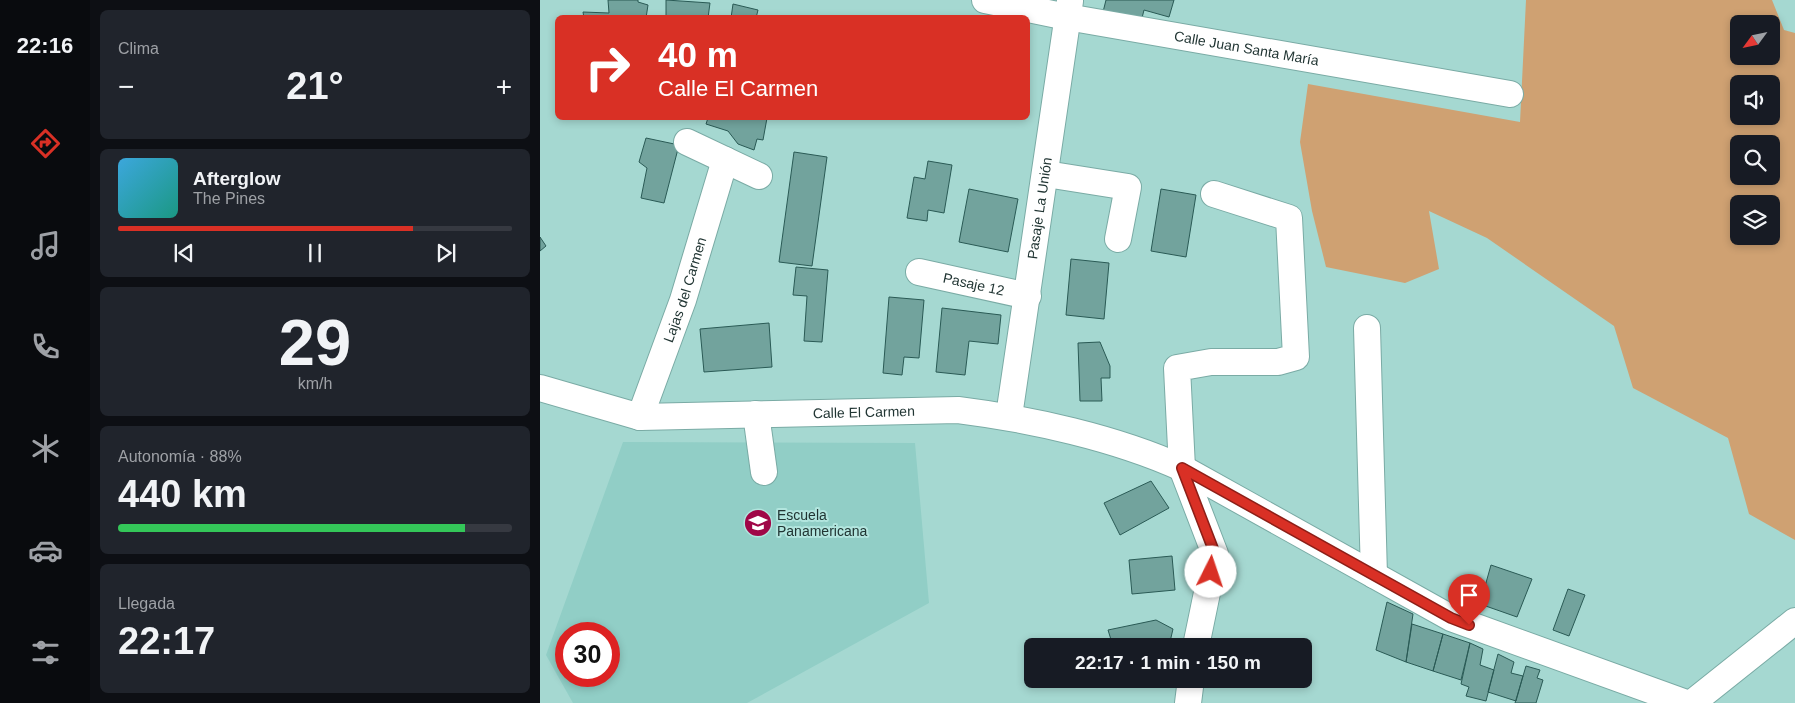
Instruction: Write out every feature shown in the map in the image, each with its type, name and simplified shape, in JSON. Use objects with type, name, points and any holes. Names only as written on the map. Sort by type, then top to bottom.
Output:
[{"type":"street","name":"Calle Juan Santa María","points":[[985,0],[1068,9],[1510,94]]},
{"type":"street","name":"Pasaje La Unión","points":[[1010,416],[1068,9]]},
{"type":"street","points":[[687,142],[759,176]]},
{"type":"street","name":"Lajas del Carmen","points":[[640,417],[683,300],[725,160]]},
{"type":"street","points":[[1046,174],[1128,187],[1118,240]]},
{"type":"street","points":[[1198,638],[1215,554],[1182,468],[1177,368],[1211,362],[1278,362],[1296,357],[1289,218],[1214,194]]},
{"type":"street","name":"Pasaje 12","points":[[919,272],[1028,296]]},
{"type":"street","points":[[1367,328],[1374,575]]},
{"type":"street","name":"Calle El Carmen","points":[[540,388],[640,417],[958,410],[1010,416],[1148,452],[1182,468],[1451,618],[1686,703]]},
{"type":"street","points":[[756,414],[764,472]]},
{"type":"street","points":[[1692,703],[1795,620]]},
{"type":"street","points":[[1188,703],[1190,688]]},
{"type":"shaded area","points":[[1526,0],[1772,0],[1778,15],[1730,15],[1730,65],[1780,65],[1780,20],[1784,30],[1795,33],[1795,540],[1749,514],[1728,438],[1633,388],[1614,326],[1487,238],[1429,211],[1439,269],[1405,283],[1326,267],[1312,211],[1300,142],[1308,84],[1520,122]]},
{"type":"shaded area","name":"Escuela Panamericana","points":[[623,442],[915,443],[929,603],[747,703],[573,703],[564,687],[620,687],[620,622],[558,622]]},
{"type":"shaded area","name":"Escuela Panamericana","points":[[555,630],[555,671],[546,655]]},
{"type":"building","points":[[608,0],[638,0],[638,2],[648,5],[646,15],[584,15],[583,12],[609,13]]},
{"type":"building","points":[[666,0],[710,3],[708,15],[666,15]]},
{"type":"building","points":[[1106,0],[1174,0],[1169,17],[1144,10],[1141,22],[1103,12]]},
{"type":"building","points":[[733,4],[758,10],[757,15],[731,15]]},
{"type":"building","points":[[707,120],[767,120],[763,140],[757,139],[754,150],[738,144],[728,131],[706,124]]},
{"type":"building","points":[[646,138],[679,145],[664,203],[641,198],[647,168],[639,162]]},
{"type":"building","points":[[794,152],[827,157],[812,266],[779,262]]},
{"type":"building","points":[[928,161],[952,165],[944,213],[928,210],[927,221],[907,218],[914,177],[925,179]]},
{"type":"building","points":[[969,189],[1018,199],[1008,252],[959,242]]},
{"type":"building","points":[[1161,189],[1196,195],[1186,257],[1151,251]]},
{"type":"building","points":[[540,237],[546,246],[540,251]]},
{"type":"building","points":[[1071,259],[1109,263],[1104,319],[1066,315]]},
{"type":"building","points":[[796,267],[828,270],[822,342],[804,341],[807,296],[793,295]]},
{"type":"building","points":[[889,297],[924,300],[919,358],[904,357],[902,375],[883,373]]},
{"type":"building","points":[[942,308],[1001,315],[998,344],[969,341],[965,375],[936,372]]},
{"type":"building","points":[[769,323],[772,367],[704,372],[700,329]]},
{"type":"building","points":[[1100,342],[1110,366],[1110,378],[1101,378],[1102,401],[1080,401],[1078,343]]},
{"type":"building","points":[[1151,481],[1169,508],[1120,535],[1104,503]]},
{"type":"building","points":[[1172,556],[1175,590],[1132,594],[1129,560]]},
{"type":"building","points":[[1491,565],[1532,579],[1517,617],[1480,604]]},
{"type":"building","points":[[1568,589],[1585,595],[1569,636],[1553,630]]},
{"type":"building","points":[[1387,602],[1413,614],[1406,662],[1376,650]]},
{"type":"building","points":[[1156,620],[1173,629],[1171,638],[1110,638],[1108,630]]},
{"type":"building","points":[[1412,624],[1443,634],[1433,671],[1406,662]]},
{"type":"building","points":[[1443,634],[1470,643],[1461,680],[1433,671]]},
{"type":"building","points":[[1470,643],[1483,649],[1480,665],[1494,670],[1486,701],[1466,696],[1469,687],[1461,684]]},
{"type":"building","points":[[1498,654],[1514,662],[1511,673],[1523,676],[1516,701],[1488,692]]},
{"type":"building","points":[[1526,666],[1540,670],[1537,678],[1543,680],[1536,703],[1515,703]]},
{"type":"place","name":"Escuela Panamericana","points":[[758,523]]},
{"type":"route","points":[[1211,572],[1215,554],[1199,508],[1182,468],[1451,618],[1469,625]]}]
